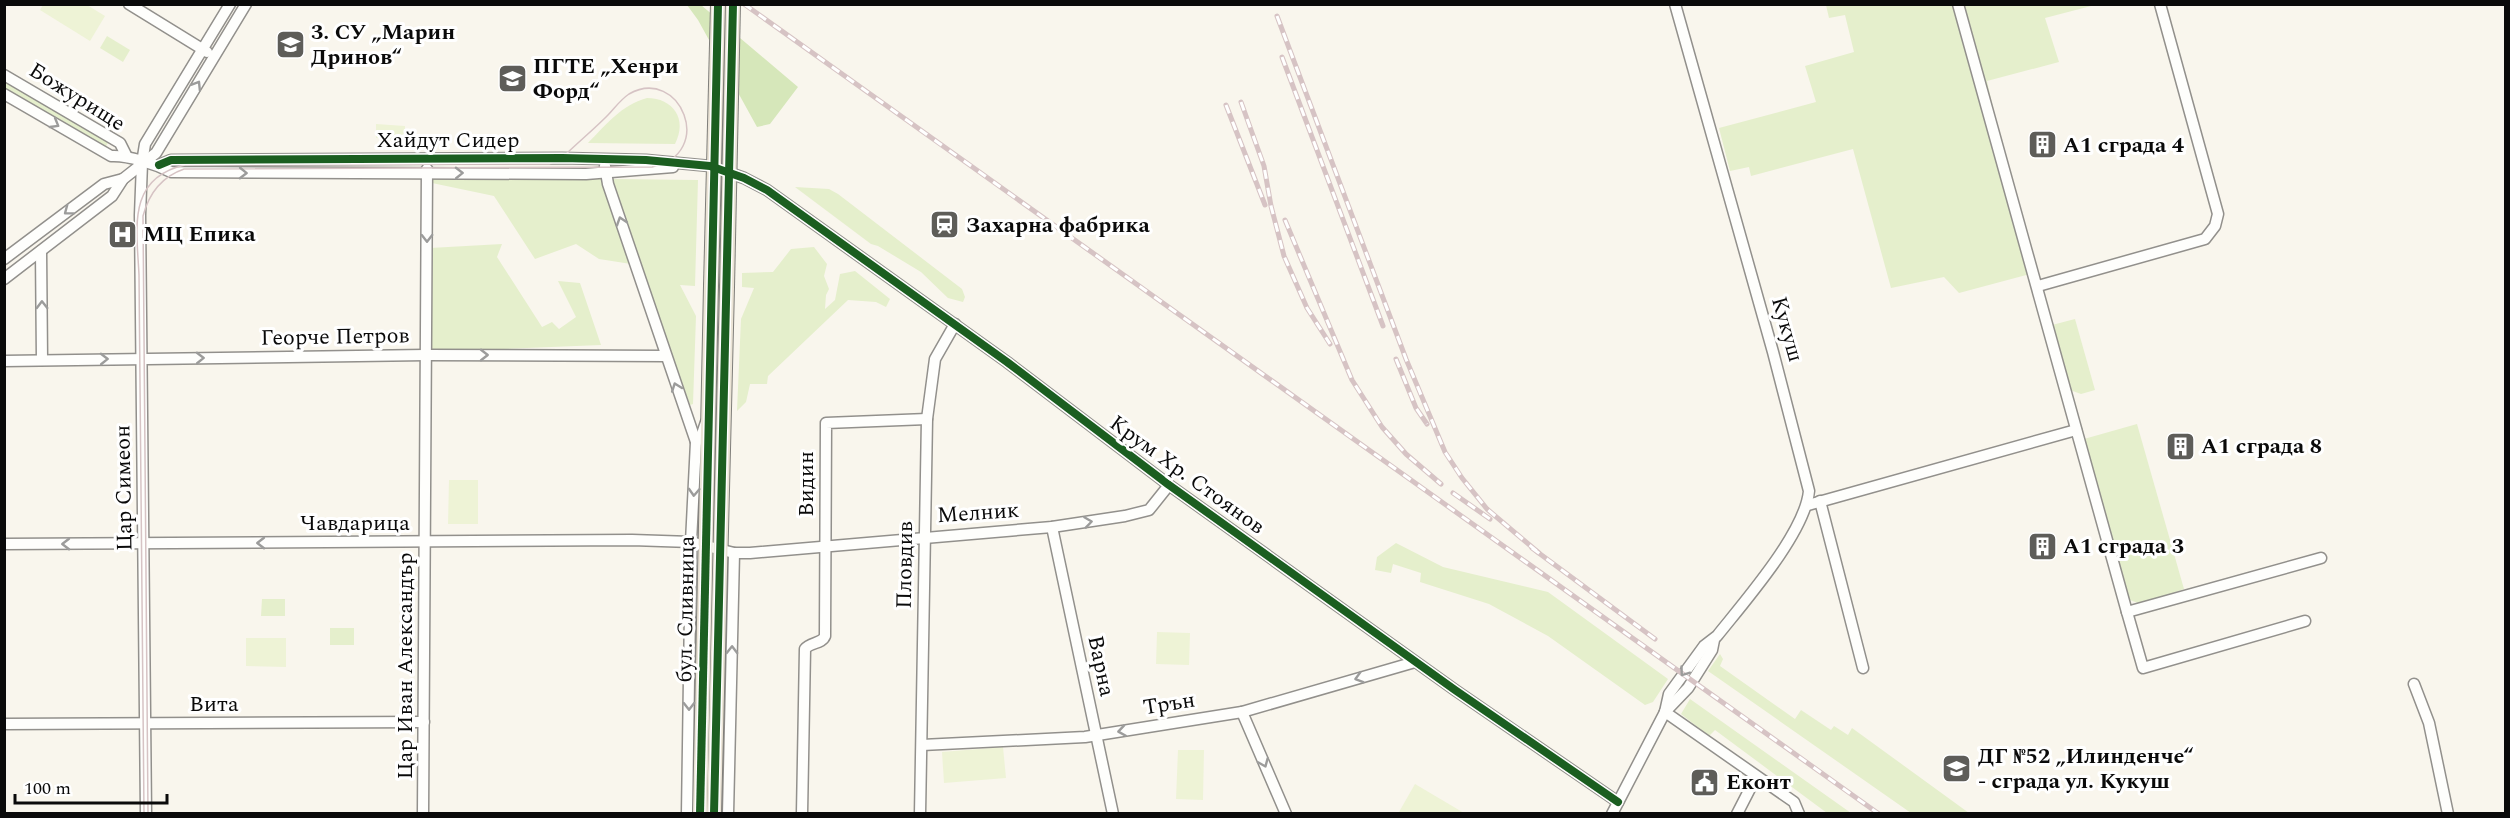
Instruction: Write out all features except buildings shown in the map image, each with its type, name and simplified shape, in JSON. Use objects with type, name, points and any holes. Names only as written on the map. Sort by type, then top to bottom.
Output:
[{"type":"main road","name":"бул. Сливница","points":[[700,813],[705,546],[711,405],[711,286],[718,4]]},
{"type":"main road","name":"бул. Сливница","points":[[714,813],[727,551],[727,287],[733,4]]},
{"type":"street","points":[[129,4],[215,56]]},
{"type":"street","name":"Цар Симеон","points":[[146,813],[140,215],[142,163],[145,144],[230,4]]},
{"type":"street","points":[[4,279],[112,196],[123,179],[156,153],[246,4]]},
{"type":"street","name":"Кукуш","points":[[1612,813],[1665,712],[1669,694],[1704,646],[1714,640],[1788,541],[1804,516],[1808,505],[1807,475],[1675,4]]},
{"type":"street","points":[[1958,4],[2143,668],[2306,621]]},
{"type":"street","points":[[2038,285],[2205,239],[2215,226],[2218,214],[2160,4]]},
{"type":"street","name":"Божурище","points":[[4,75],[120,143],[126,155]]},
{"type":"street","name":"Божурище","points":[[4,94],[111,156],[126,155],[142,163]]},
{"type":"street","points":[[604,158],[605,173],[696,442]]},
{"type":"street","name":"Хайдут Сидер","points":[[159,165],[171,160],[604,158],[696,164],[738,175]]},
{"type":"street","name":"Цар Иван Александър","points":[[423,813],[428,159]]},
{"type":"street","name":"Хайдут Сидер","points":[[142,163],[159,165],[171,172],[184,173],[605,173],[696,164]]},
{"type":"street","name":"Крум Хр. Стоянов","points":[[738,175],[767,190],[955,324],[1046,391],[1103,437],[1415,662],[1618,802]]},
{"type":"street","points":[[4,259],[104,184],[123,179]]},
{"type":"street","points":[[41,251],[42,360]]},
{"type":"street","name":"Пловдив","points":[[920,813],[927,418],[935,359],[955,324]]},
{"type":"street","name":"Георче Петров","points":[[4,361],[426,355],[666,356]]},
{"type":"street","name":"бул. Сливница","points":[[687,813],[691,542],[696,442],[702,434],[711,405]]},
{"type":"street","name":"Видин","points":[[802,813],[805,649],[821,641],[825,636],[826,423],[927,418]]},
{"type":"street","points":[[1808,505],[2076,430]]},
{"type":"street","name":"Мелник","points":[[705,546],[727,551],[825,546],[1052,527],[1143,513],[1155,505],[1169,485]]},
{"type":"street","points":[[1820,501],[1863,668]]},
{"type":"street","name":"Варна","points":[[1052,527],[1113,813]]},
{"type":"street","name":"Чавдарица","points":[[4,544],[564,539],[691,542],[705,546]]},
{"type":"street","name":"бул. Сливница","points":[[727,551],[728,813]]},
{"type":"street","points":[[2127,612],[2321,558]]},
{"type":"street","name":"Трън","points":[[922,745],[1027,741],[1096,735],[1242,712],[1415,662]]},
{"type":"street","points":[[2414,684],[2429,723],[2448,813]]},
{"type":"street","points":[[1242,712],[1286,813]]},
{"type":"street","points":[[1665,712],[1794,802],[1799,813]]},
{"type":"street","name":"Вита","points":[[4,724],[424,722]]},
{"type":"street","points":[[1737,813],[1756,777]]},
{"type":"green space","points":[[43,5],[87,5],[105,16],[90,41],[40,10]]},
{"type":"green space","points":[[687,5],[701,5],[798,87],[770,124],[757,127],[698,20]]},
{"type":"green space","points":[[1826,5],[2095,5],[2045,18],[2059,62],[1987,81],[2030,274],[1959,293],[1944,277],[1891,288],[1853,149],[1751,176],[1749,167],[1730,171],[1719,128],[1816,102],[1805,66],[1854,52],[1845,15],[1829,18]]},
{"type":"green space","points":[[107,36],[130,50],[123,62],[100,48]]},
{"type":"green space","points":[[5,80],[109,141],[105,148],[5,89]]},
{"type":"green space","points":[[647,98],[664,102],[676,112],[680,126],[675,144],[588,143],[629,105]]},
{"type":"green space","points":[[376,124],[405,126],[405,140],[376,138]]},
{"type":"green space","points":[[602,176],[631,264],[599,259],[576,244],[535,259],[494,196],[432,183],[431,177]]},
{"type":"green space","points":[[613,179],[698,180],[695,286],[680,285],[696,316],[693,404],[690,405],[617,198]]},
{"type":"green space","points":[[795,187],[829,189],[838,194],[962,289],[965,297],[963,302],[948,298],[921,272],[871,244]]},
{"type":"green space","points":[[502,244],[497,257],[542,327],[552,322],[559,329],[576,317],[558,281],[580,283],[601,345],[430,352],[430,248]]},
{"type":"green space","points":[[814,247],[827,264],[824,276],[829,289],[825,309],[835,300],[840,274],[855,271],[890,299],[886,307],[876,302],[848,300],[768,376],[767,384],[750,384],[746,402],[737,411],[741,319],[754,288],[742,287],[742,273],[773,272],[791,249]]},
{"type":"green space","points":[[2075,319],[2095,390],[2081,394],[2070,390],[2052,325]]},
{"type":"green space","points":[[2137,424],[2184,589],[2141,604],[2127,599],[2084,439]]},
{"type":"green space","points":[[449,480],[478,480],[478,524],[448,524]]},
{"type":"green space","points":[[1396,543],[1443,567],[1548,592],[1668,679],[1653,702],[1645,705],[1548,636],[1489,604],[1420,582],[1421,573],[1393,564],[1391,573],[1375,570],[1377,557]]},
{"type":"green space","points":[[725,565],[730,565],[724,813],[719,814]]},
{"type":"green space","points":[[262,599],[285,599],[285,616],[261,616]]},
{"type":"green space","points":[[330,628],[354,628],[354,645],[330,645]]},
{"type":"green space","points":[[1157,632],[1190,633],[1189,665],[1156,664]]},
{"type":"green space","points":[[246,638],[286,638],[286,667],[246,666]]},
{"type":"green space","points":[[1720,654],[1723,659],[1720,666],[1795,719],[1801,710],[1831,730],[1834,726],[1848,735],[1852,728],[1969,813],[1911,813],[1708,671]]},
{"type":"green space","points":[[1690,699],[1851,813],[1827,813],[1715,730],[1709,736],[1681,714]]},
{"type":"green space","points":[[1003,747],[1006,778],[944,783],[942,752]]},
{"type":"green space","points":[[1178,750],[1204,750],[1203,800],[1176,799]]},
{"type":"green space","points":[[1415,784],[1464,813],[1400,813]]},
{"type":"tram line","points":[[144,814],[137,224],[144,194],[153,181],[166,172],[185,165],[549,164],[562,158],[629,94],[647,88],[663,91],[676,101],[684,115],[687,131],[683,146],[672,159],[652,167],[184,169],[169,176],[157,187],[143,216],[148,814]]},
{"type":"railway","points":[[744,4],[1879,814]]},
{"type":"railway","points":[[1277,16],[1406,359],[1445,452],[1487,509],[1539,553]]},
{"type":"railway","points":[[1282,57],[1383,326]]},
{"type":"railway","points":[[1241,102],[1264,166],[1271,206],[1284,256],[1307,308],[1330,344]]},
{"type":"railway","points":[[1226,105],[1265,205]]},
{"type":"railway","points":[[1285,220],[1352,380],[1382,427],[1406,454],[1441,484]]},
{"type":"railway","points":[[1396,359],[1416,408],[1427,424]]},
{"type":"railway","points":[[1453,493],[1490,519]]},
{"type":"railway","points":[[1532,548],[1655,639]]},
{"type":"cycle path","points":[[700,814],[718,4]]},
{"type":"cycle path","points":[[714,814],[733,4]]},
{"type":"cycle path","points":[[159,165],[171,160],[562,158],[646,160],[710,166],[744,178],[767,190],[1007,362],[1169,485],[1455,690],[1618,802]]},
{"type":"place","name":"3. СУ „Марин Дринов“","points":[[290,45]]},
{"type":"place","name":"ПГТЕ „Хенри Форд“","points":[[512,79]]},
{"type":"place","name":"А1 сграда 4","points":[[2042,145]]},
{"type":"place","name":"Захарна фабрика","points":[[945,225]]},
{"type":"place","name":"МЦ Епика","points":[[122,234]]},
{"type":"place","name":"А1 сграда 8","points":[[2180,446]]},
{"type":"place","name":"А1 сграда 3","points":[[2042,546]]},
{"type":"place","name":"ДГ №52 „Илинденче“ - сграда ул. Кукуш","points":[[1957,769]]},
{"type":"place","name":"Еконт","points":[[1705,782]]}]
